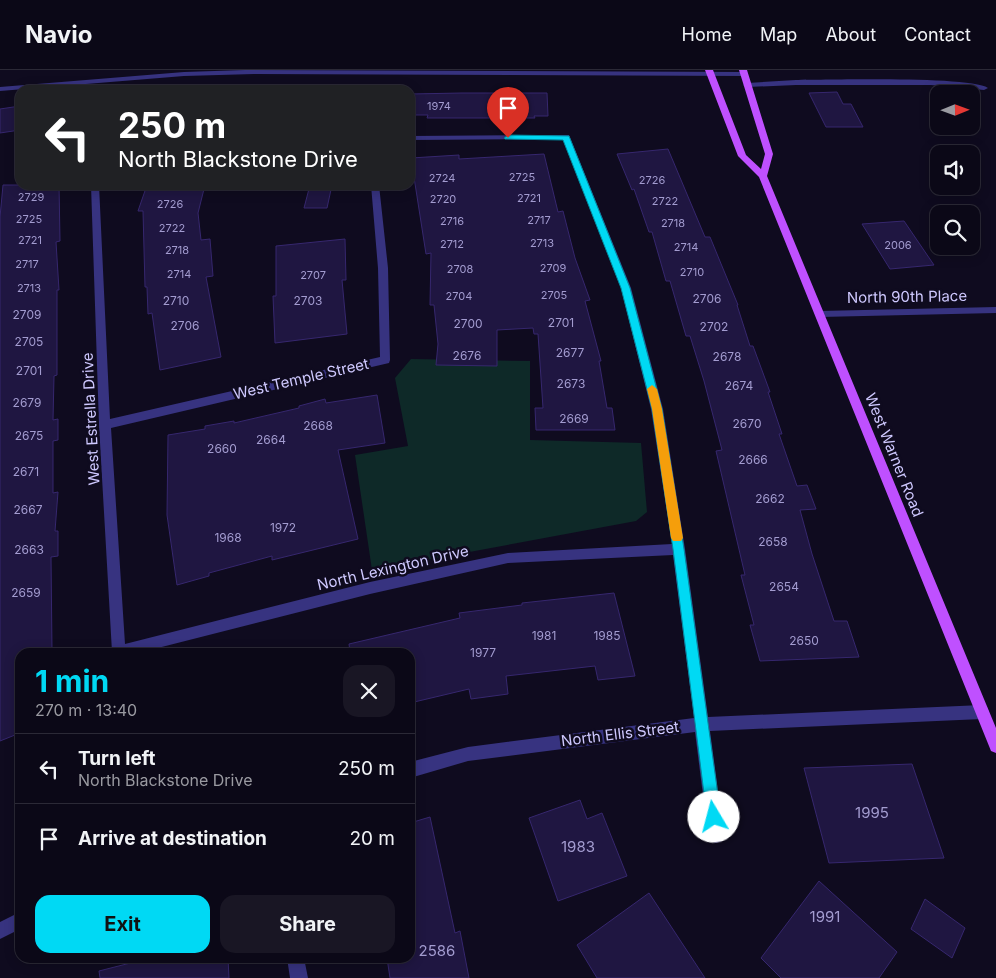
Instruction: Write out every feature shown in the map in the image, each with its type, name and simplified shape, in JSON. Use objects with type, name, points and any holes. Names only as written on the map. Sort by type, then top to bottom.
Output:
[{"type":"main road","name":"West Warner Road","points":[[710,72],[742,156],[763,176],[996,746]]},
{"type":"main road","points":[[744,72],[769,154],[763,176]]},
{"type":"street","points":[[92,85],[94,71]]},
{"type":"street","points":[[100,85],[184,74],[254,72],[744,72]]},
{"type":"street","points":[[747,85],[775,82],[912,83],[966,84],[984,88]]},
{"type":"street","points":[[0,89],[15,89]]},
{"type":"street","points":[[415,138],[566,138],[626,288],[657,409],[679,549],[700,724],[716,835]]},
{"type":"street","name":"West Estrella Drive","points":[[95,190],[119,648]]},
{"type":"street","name":"West Temple Street","points":[[106,425],[385,360],[383,268],[375,190]]},
{"type":"street","name":"North 90th Place","points":[[820,314],[996,310]]},
{"type":"street","name":"North Lexington Drive","points":[[135,648],[370,588],[508,558],[679,549]]},
{"type":"street","name":"North Ellis Street","points":[[415,769],[468,754],[700,724],[982,712]]},
{"type":"street","points":[[0,931],[15,923]]},
{"type":"street","points":[[297,963],[299,978]]},
{"type":"green space","points":[[411,359],[530,361],[530,440],[641,443],[647,512],[636,521],[372,570],[355,455],[408,446],[395,378]]},
{"type":"building","points":[[837,92],[843,104],[851,104],[863,127],[826,127],[809,93]]},
{"type":"building","points":[[547,93],[548,116],[534,116],[535,118],[427,118],[428,115],[415,115],[415,94]]},
{"type":"building","points":[[15,107],[15,131],[0,133],[0,109]]},
{"type":"building","points":[[668,149],[705,237],[710,237],[738,305],[750,346],[753,346],[770,392],[768,392],[782,434],[779,434],[797,486],[807,485],[816,509],[800,510],[812,554],[834,621],[847,621],[859,657],[760,661],[750,625],[754,625],[741,575],[745,575],[716,451],[722,450],[704,381],[690,336],[686,336],[670,281],[666,281],[652,232],[649,232],[634,189],[632,190],[617,154]]},
{"type":"building","points":[[544,154],[558,212],[563,211],[575,258],[590,300],[585,301],[601,361],[599,361],[607,408],[612,408],[615,430],[536,430],[535,408],[543,408],[538,334],[534,334],[533,328],[497,330],[497,366],[436,365],[438,344],[434,305],[430,305],[431,253],[426,254],[415,184],[415,158],[459,155],[459,159]]},
{"type":"building","points":[[3,185],[15,185],[15,190],[59,190],[60,241],[56,242],[59,290],[57,290],[57,375],[54,376],[53,420],[58,419],[58,440],[53,441],[53,493],[58,492],[55,531],[58,531],[58,556],[51,557],[52,648],[15,648],[15,735],[0,741],[0,217]]},
{"type":"building","points":[[145,190],[204,190],[198,213],[201,240],[210,239],[213,276],[206,277],[221,357],[160,370],[152,313],[148,314],[147,287],[145,287],[143,211],[138,211]]},
{"type":"building","points":[[309,190],[331,190],[327,208],[304,208]]},
{"type":"building","points":[[904,221],[934,265],[890,269],[862,224]]},
{"type":"building","points":[[345,239],[346,280],[342,280],[347,334],[275,343],[273,296],[276,296],[276,246]]},
{"type":"building","points":[[377,395],[385,443],[338,450],[358,539],[272,560],[272,556],[209,573],[209,576],[177,585],[167,515],[168,435],[205,429],[205,426],[234,421],[234,423],[299,408],[299,406],[325,399],[326,403]]},
{"type":"building","points":[[614,593],[635,676],[598,680],[595,666],[506,676],[508,694],[471,699],[469,689],[415,702],[415,648],[350,648],[349,644],[460,618],[459,613],[522,605],[522,603]]},
{"type":"building","points":[[912,764],[944,858],[829,863],[804,768]]},
{"type":"building","points":[[580,800],[587,819],[602,813],[627,876],[558,901],[529,818]]},
{"type":"building","points":[[430,817],[455,933],[460,931],[469,978],[390,978],[388,963],[415,963],[415,822]]},
{"type":"building","points":[[819,881],[897,952],[879,978],[781,978],[761,958]]},
{"type":"building","points":[[649,893],[705,978],[597,978],[577,945]]},
{"type":"building","points":[[925,899],[965,928],[952,958],[911,929]]},
{"type":"building","points":[[130,963],[228,963],[229,978],[100,978],[99,971]]},
{"type":"slow traffic","points":[[652,389],[657,409],[677,538]]},
{"type":"route","points":[[508,138],[566,138],[626,288],[657,409],[679,549],[700,724],[714,817]]}]
